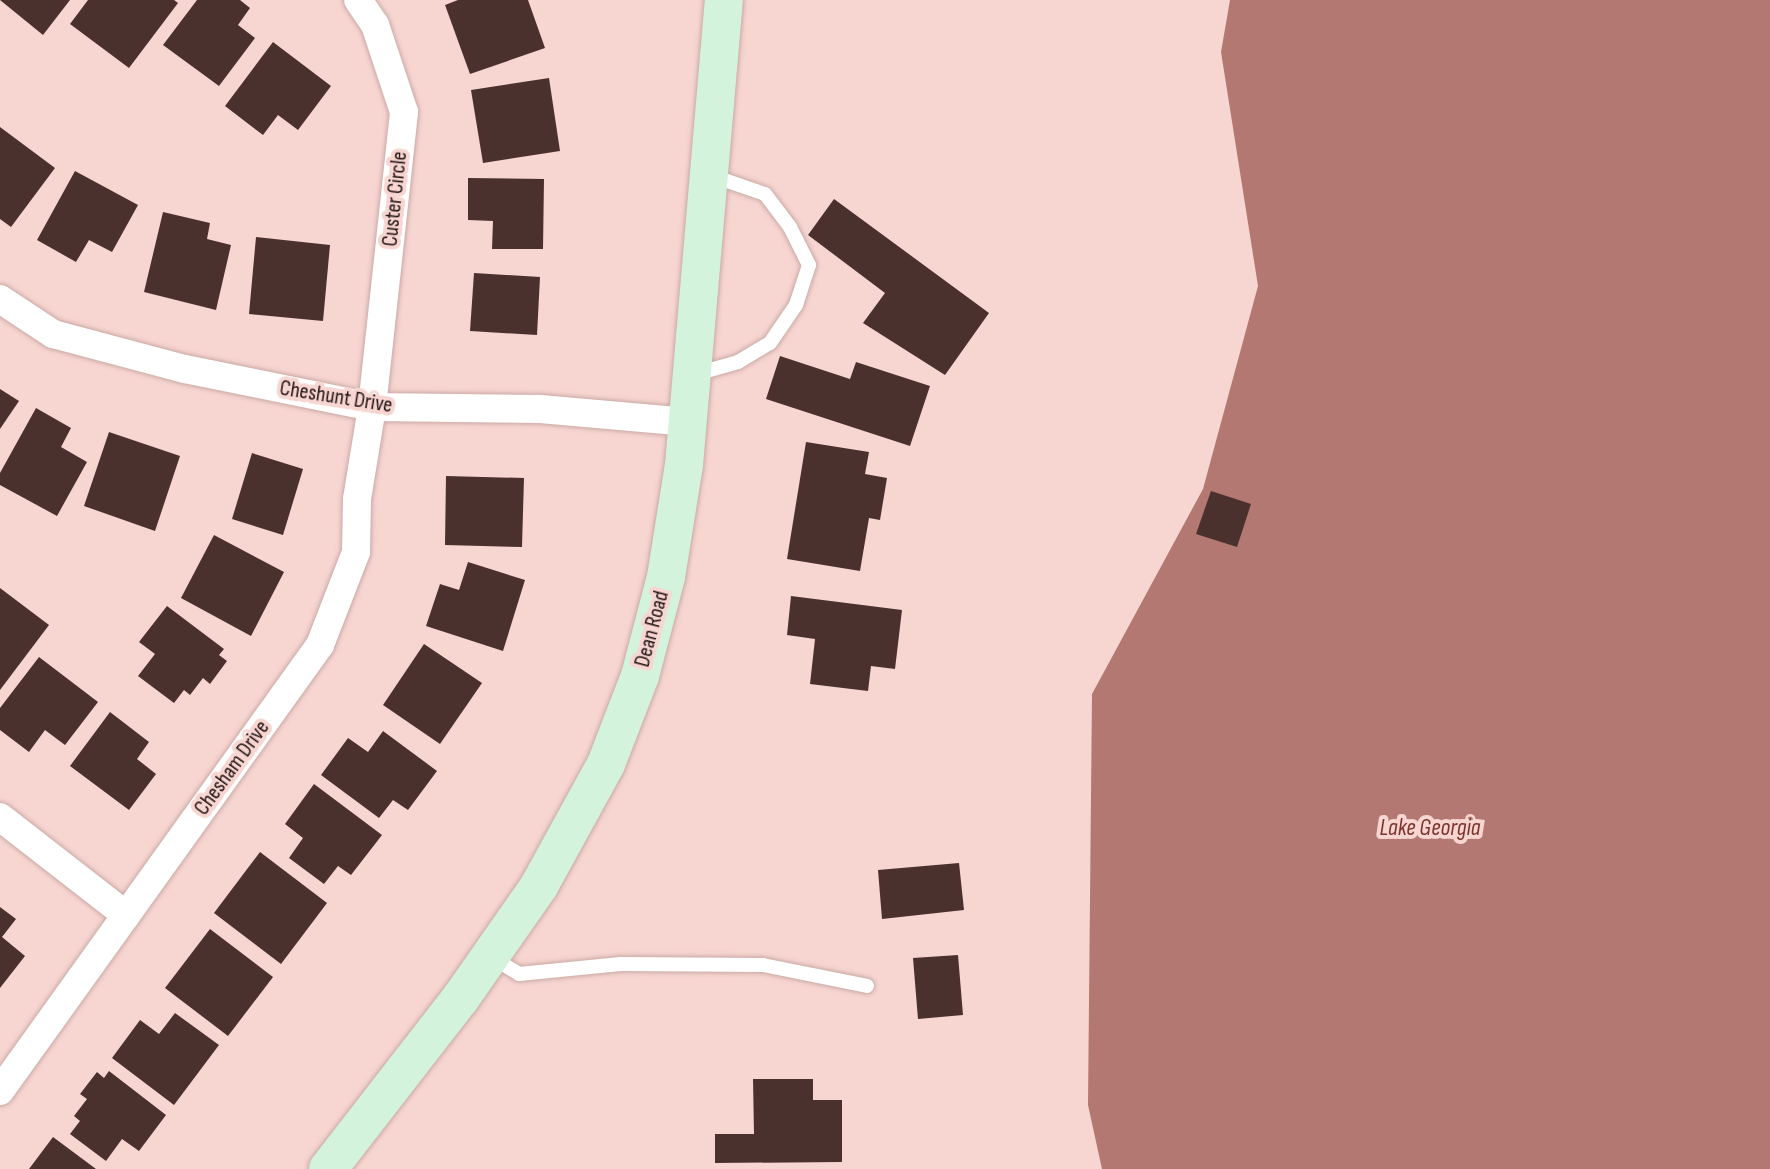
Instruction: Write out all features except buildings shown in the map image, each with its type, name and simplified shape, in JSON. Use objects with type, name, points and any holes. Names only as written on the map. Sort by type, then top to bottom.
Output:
[{"type":"main road","name":"Dean Road","points":[[328,1169],[490,957],[539,886],[606,764],[640,676],[666,577],[688,422],[724,0]]},
{"type":"street","name":"Custer Circle","points":[[358,0],[375,25],[404,112],[372,407]]},
{"type":"street","name":"Cheshunt Drive","points":[[0,299],[53,334],[185,369],[372,407],[540,409],[688,422]]},
{"type":"street","name":"Chesham Drive","points":[[0,1091],[320,645],[356,552],[357,499],[372,407]]},
{"type":"street","points":[[0,817],[126,915]]},
{"type":"lane","points":[[692,375],[738,362],[770,343],[796,305],[809,265],[790,227],[765,194],[709,175]]},
{"type":"lane","points":[[490,957],[519,974],[621,964],[763,965],[867,986]]},
{"type":"water","name":"Lake Georgia","points":[[1230,0],[1770,0],[1770,1169],[1102,1169],[1088,1105],[1092,694],[1203,489],[1258,286],[1221,52]]}]
